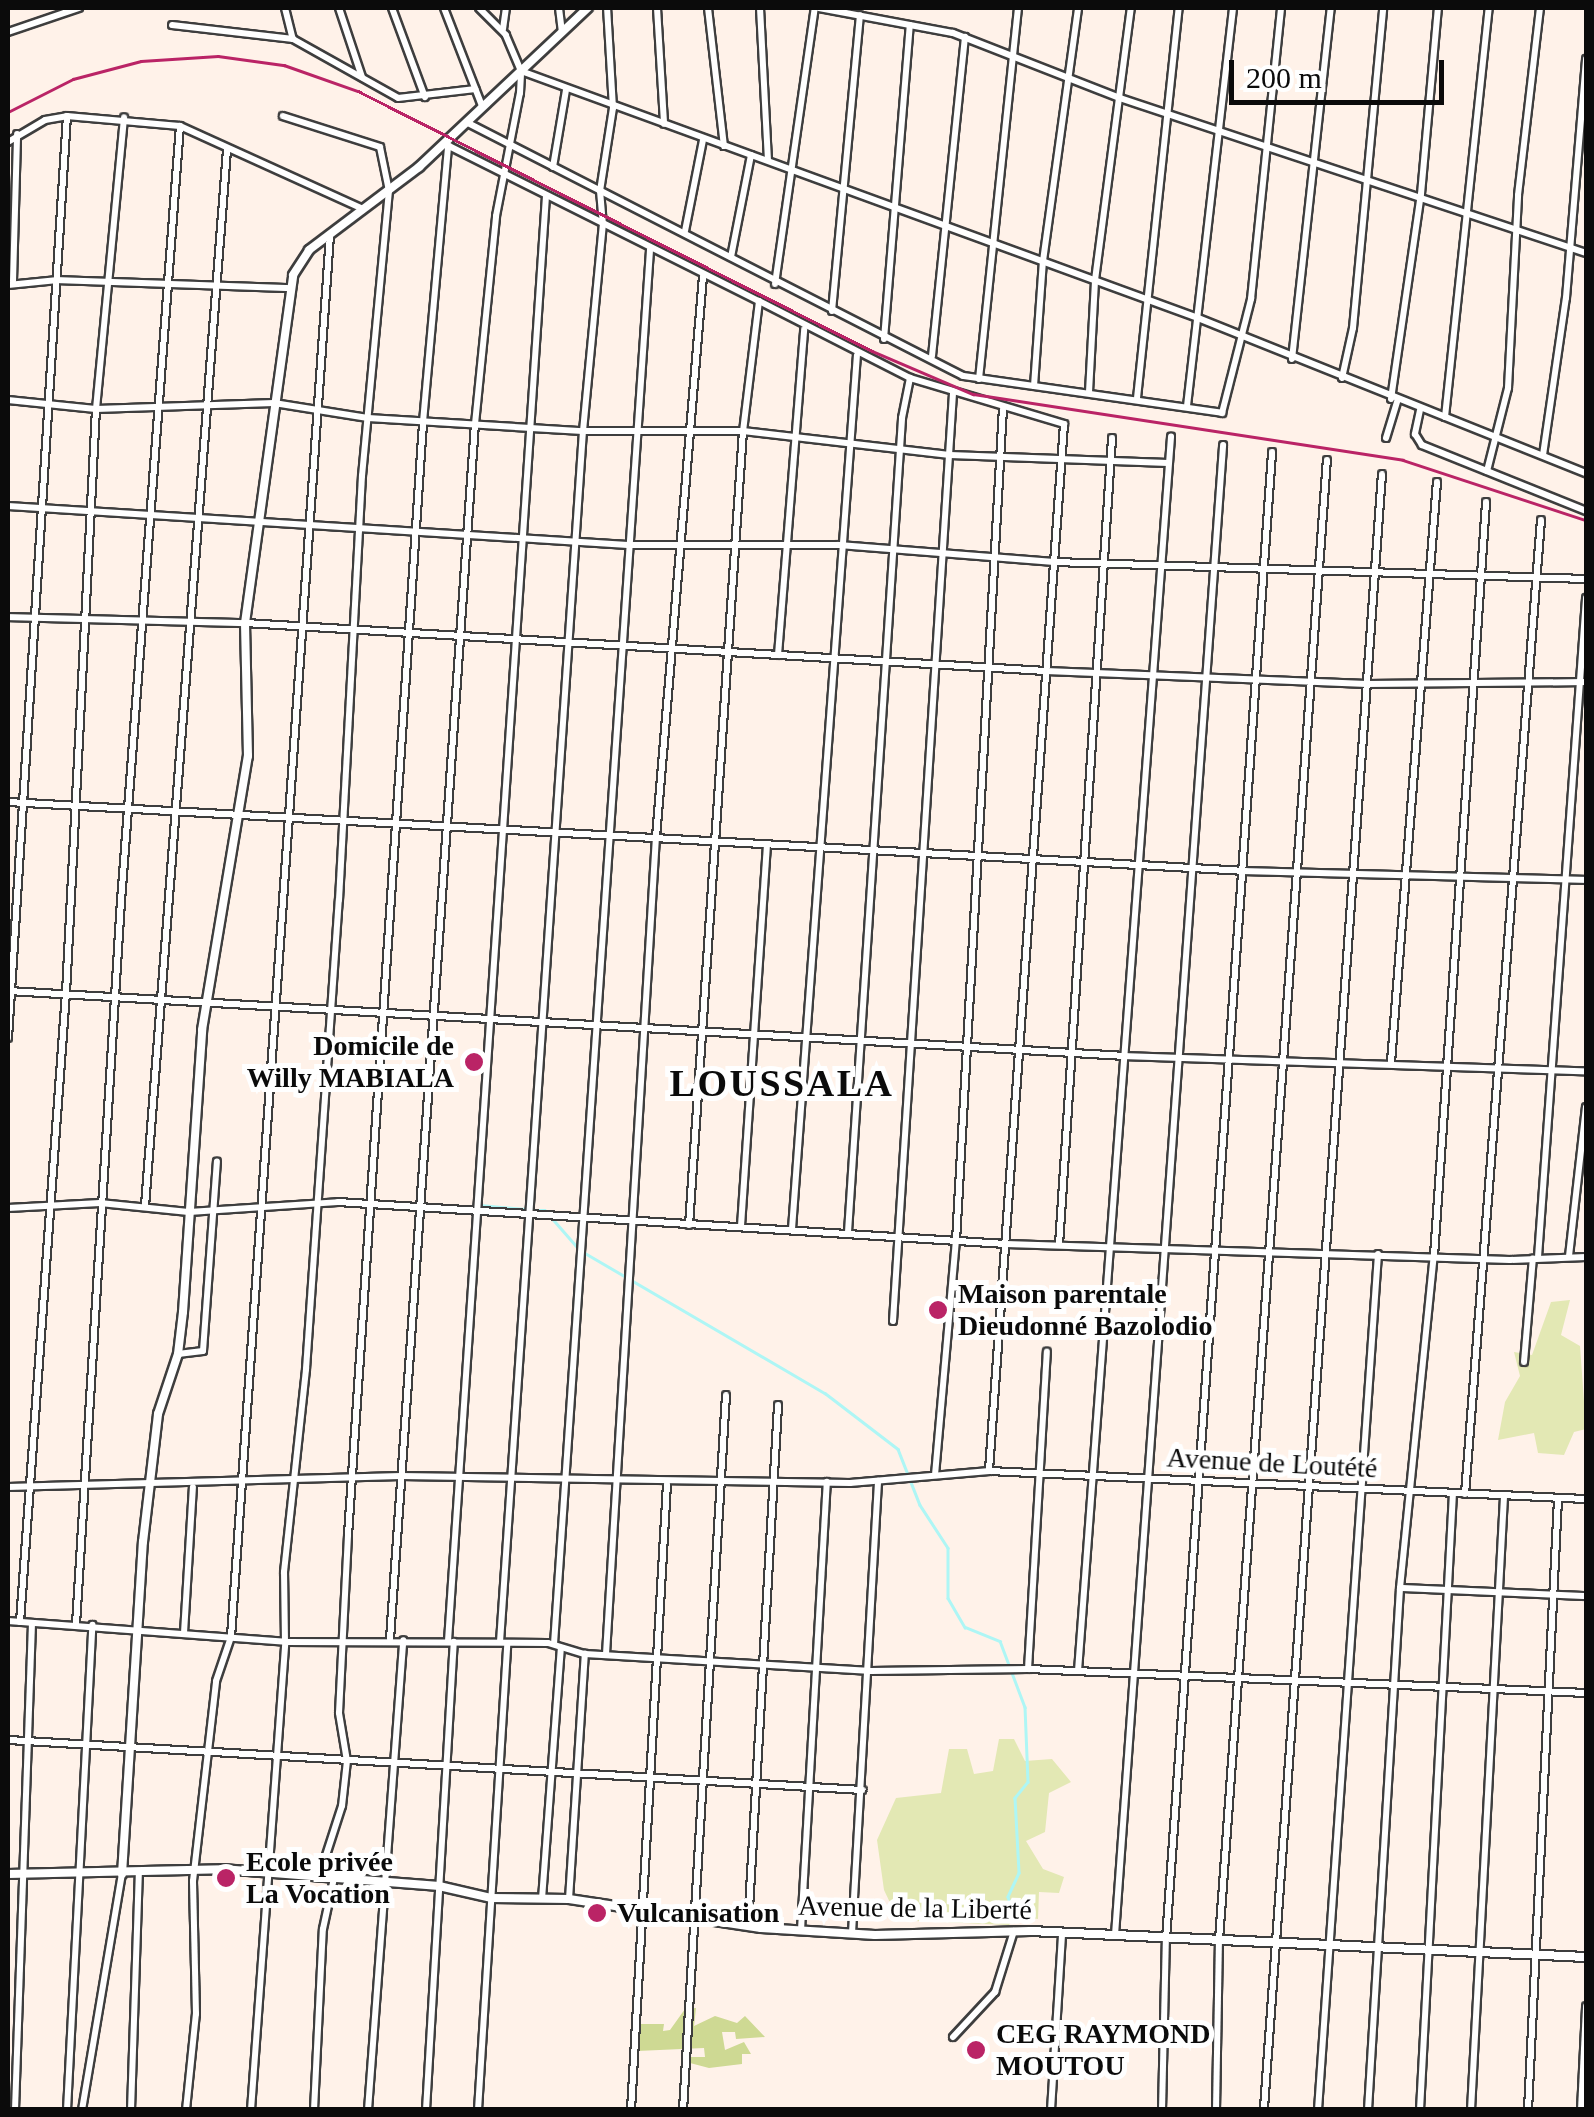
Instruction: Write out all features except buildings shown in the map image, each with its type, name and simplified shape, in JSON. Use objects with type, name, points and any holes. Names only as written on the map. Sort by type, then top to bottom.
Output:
[{"type":"street","points":[[8,32],[79,8]]},
{"type":"street","points":[[285,8],[293,39]]},
{"type":"street","points":[[339,8],[363,78]]},
{"type":"street","points":[[392,8],[425,97]]},
{"type":"street","points":[[444,8],[482,106]]},
{"type":"street","points":[[390,1639],[475,424],[496,216],[508,175],[520,71],[503,29],[478,8]]},
{"type":"street","points":[[503,29],[506,8]]},
{"type":"street","points":[[558,8],[562,31]]},
{"type":"street","points":[[82,2110],[122,1874],[126,1746],[149,1485],[158,1414],[178,1354],[208,1000],[248,756],[245,623],[290,288],[302,258],[446,144],[588,8]]},
{"type":"street","points":[[478,2110],[528,1216],[583,431],[603,225],[600,191],[613,108],[607,8]]},
{"type":"street","points":[[657,8],[664,125]]},
{"type":"street","points":[[708,8],[724,146]]},
{"type":"street","points":[[760,8],[768,160]]},
{"type":"street","points":[[775,284],[817,8],[964,37],[1120,98],[1368,176],[1586,253]]},
{"type":"street","points":[[979,379],[1018,8]]},
{"type":"street","points":[[1034,386],[1043,261],[1078,8]]},
{"type":"street","points":[[1089,392],[1095,280],[1130,8]]},
{"type":"street","points":[[1136,398],[1178,8]]},
{"type":"street","points":[[1187,406],[1201,253],[1222,130],[1233,8]]},
{"type":"street","points":[[466,122],[510,148],[685,231],[775,284],[979,379],[1226,410],[1258,250],[1281,8]]},
{"type":"street","points":[[1292,360],[1331,8]]},
{"type":"street","points":[[1342,378],[1368,176],[1383,8]]},
{"type":"street","points":[[1386,438],[1421,194],[1438,8]]},
{"type":"street","points":[[1446,417],[1490,8]]},
{"type":"street","points":[[1487,471],[1508,388],[1516,226],[1540,8]]},
{"type":"street","points":[[832,311],[860,15]]},
{"type":"street","points":[[884,338],[910,25]]},
{"type":"street","points":[[172,26],[293,39],[398,98],[475,89]]},
{"type":"street","points":[[932,356],[964,37]]},
{"type":"street","points":[[1542,455],[1571,246],[1586,59]]},
{"type":"street","points":[[520,71],[1198,318],[1292,360],[1420,410],[1499,434],[1586,473]]},
{"type":"street","points":[[553,167],[566,90]]},
{"type":"street","points":[[8,1038],[67,116]]},
{"type":"street","points":[[8,142],[17,134],[67,116],[124,117],[180,126],[363,209]]},
{"type":"street","points":[[251,2110],[285,1642],[284,1572],[296,1478],[318,1202],[368,418],[389,191],[380,147],[284,116]]},
{"type":"street","points":[[20,1622],[34,1488],[49,1205],[66,992],[94,512],[96,409],[124,117]]},
{"type":"street","points":[[76,1624],[100,1204],[180,126]]},
{"type":"street","points":[[17,134],[9,285],[58,280],[167,288],[290,288]]},
{"type":"street","points":[[685,231],[703,140]]},
{"type":"street","points":[[446,144],[703,276],[760,301],[857,356],[953,394],[1062,421],[1036,860],[989,1471]]},
{"type":"street","points":[[319,1877],[342,1806],[347,1761],[339,1713],[352,1477],[423,422],[446,144]]},
{"type":"street","points":[[146,1206],[212,403],[227,149]]},
{"type":"street","points":[[731,257],[750,155]]},
{"type":"street","points":[[426,2110],[473,1212],[546,197]]},
{"type":"street","points":[[186,2110],[196,2014],[194,1872],[216,1681],[231,1637],[263,1208],[272,1004],[330,234]]},
{"type":"street","points":[[542,1899],[558,1646],[561,1477],[585,1222],[592,1029],[650,249]]},
{"type":"street","points":[[606,1654],[656,838],[684,542],[688,433],[703,276]]},
{"type":"street","points":[[689,1225],[743,431],[760,301]]},
{"type":"street","points":[[778,655],[804,329]]},
{"type":"street","points":[[792,1230],[822,848],[839,545],[857,356]]},
{"type":"street","points":[[848,1232],[902,445],[910,378]]},
{"type":"street","points":[[893,1321],[927,852],[953,394]]},
{"type":"street","points":[[8,400],[96,409],[274,403],[315,412],[423,422],[583,431],[743,431],[902,445],[950,455],[1004,459],[1062,456],[1168,463]]},
{"type":"street","points":[[935,1475],[956,1241],[981,855],[1004,408]]},
{"type":"street","points":[[1420,410],[1415,434],[1422,445],[1586,510]]},
{"type":"street","points":[[1078,1671],[1171,436]]},
{"type":"street","points":[[1059,1245],[1112,438]]},
{"type":"street","points":[[1115,1936],[1222,445]]},
{"type":"street","points":[[1162,2110],[1166,1939],[1272,452]]},
{"type":"street","points":[[1216,2110],[1218,1940],[1326,460]]},
{"type":"street","points":[[1264,2108],[1382,474]]},
{"type":"street","points":[[1391,1062],[1438,482]]},
{"type":"street","points":[[1368,2110],[1400,1588],[1434,1256],[1486,502]]},
{"type":"street","points":[[8,506],[257,518],[361,531],[417,528],[468,534],[521,534],[628,545],[839,545],[1054,562],[1264,566],[1537,582],[1586,579]]},
{"type":"street","points":[[1465,1494],[1542,520]]},
{"type":"street","points":[[1524,1362],[1552,1069],[1586,598]]},
{"type":"street","points":[[8,616],[142,624],[245,623],[1046,671],[1206,674],[1367,684],[1582,681]]},
{"type":"street","points":[[8,802],[1138,866],[1586,880]]},
{"type":"street","points":[[741,1226],[767,846]]},
{"type":"street","points":[[9,991],[66,992],[164,1002],[272,1004],[592,1029],[1125,1056],[1586,1071]]},
{"type":"street","points":[[1569,1256],[1586,1106]]},
{"type":"street","points":[[178,1354],[202,1351],[217,1162]]},
{"type":"street","points":[[8,1208],[100,1204],[189,1212],[318,1202],[585,1222],[741,1226],[1006,1244],[1271,1249],[1486,1259],[1586,1256]]},
{"type":"street","points":[[1318,2110],[1356,1491],[1378,1254]]},
{"type":"street","points":[[1028,1669],[1047,1352]]},
{"type":"street","points":[[683,2110],[726,1395]]},
{"type":"street","points":[[748,1926],[753,1786],[778,1404]]},
{"type":"street","name":"Avenue de Loutété","points":[[8,1488],[193,1487],[296,1478],[401,1476],[561,1477],[667,1484],[878,1482],[989,1471],[1306,1490],[1586,1499]]},
{"type":"street","points":[[801,1930],[827,1482]]},
{"type":"street","points":[[852,1932],[871,1671],[878,1482]]},
{"type":"street","points":[[631,2110],[667,1484]]},
{"type":"street","points":[[184,1632],[193,1487]]},
{"type":"street","points":[[1420,2110],[1446,1688],[1453,1492]]},
{"type":"street","points":[[1471,2110],[1498,1690],[1504,1496]]},
{"type":"street","points":[[1528,2110],[1558,1498]]},
{"type":"street","points":[[1400,1588],[1586,1596]]},
{"type":"street","points":[[8,1620],[285,1642],[390,1639],[558,1646],[584,1654],[712,1658],[871,1671],[1028,1669],[1586,1693]]},
{"type":"street","points":[[15,2110],[32,1623]]},
{"type":"street","points":[[67,2110],[92,1625]]},
{"type":"street","points":[[368,2110],[403,1640]]},
{"type":"street","points":[[570,1900],[584,1654]]},
{"type":"street","points":[[8,1740],[863,1790]]},
{"type":"street","points":[[131,2110],[139,1872]]},
{"type":"street","name":"Avenue de la Liberté","points":[[8,1874],[77,1877],[194,1872],[385,1880],[439,1886],[491,1898],[570,1900],[801,1930],[1014,1931],[1586,1956]]},
{"type":"street","points":[[314,2110],[323,1930],[334,1878]]},
{"type":"street","points":[[953,2037],[995,1992],[1014,1931]]},
{"type":"street","points":[[1051,2110],[1062,1933]]},
{"type":"street","points":[[1581,2110],[1586,2006]]},
{"type":"green space","points":[[1570,1300],[1561,1335],[1580,1346],[1586,1429],[1574,1432],[1564,1455],[1538,1453],[1534,1433],[1498,1440],[1505,1402],[1520,1376],[1514,1352],[1532,1355],[1551,1302]]},
{"type":"green space","points":[[999,1739],[1014,1739],[1025,1761],[1052,1759],[1071,1782],[1049,1793],[1045,1832],[1026,1841],[1043,1869],[1064,1877],[1059,1893],[1039,1892],[1038,1919],[1017,1916],[1009,1925],[916,1921],[912,1910],[893,1909],[884,1890],[877,1840],[896,1798],[941,1793],[949,1749],[967,1749],[974,1774],[993,1771]]},
{"type":"green space","points":[[696,2008],[694,2026],[715,2016],[737,2023],[745,2016],[765,2037],[736,2039],[735,2032],[722,2032],[725,2050],[744,2042],[751,2054],[742,2054],[742,2064],[709,2068],[690,2063],[690,2057],[705,2057],[704,2048],[637,2051],[640,2024],[664,2024],[663,2031],[670,2030],[685,2009]]},
{"type":"waterway","points":[[480,1205],[525,1209]]},
{"type":"waterway","points":[[533,1210],[545,1210],[578,1248]]},
{"type":"waterway","points":[[585,1253],[825,1393],[898,1449],[920,1505],[948,1548],[948,1598],[965,1627],[1000,1641],[1025,1707],[1028,1782],[1015,1798],[1019,1873],[1008,1897],[1015,1917]]},
{"type":"railway","points":[[8,112],[73,79],[141,61],[218,56],[284,65],[358,91],[872,351],[973,394],[1403,460],[1586,520]]},
{"type":"place","name":"Domicile de Willy MABIALA","points":[[474,1062]]},
{"type":"place","name":"Maison parentale Dieudonné Bazolodio","points":[[938,1310]]},
{"type":"place","name":"Ecole privée La Vocation","points":[[226,1878]]},
{"type":"place","name":"Vulcanisation","points":[[597,1913]]},
{"type":"place","name":"CEG RAYMOND MOUTOU","points":[[976,2050]]},
{"type":"district","name":"LOUSSALA","points":[[782,1084]]}]
